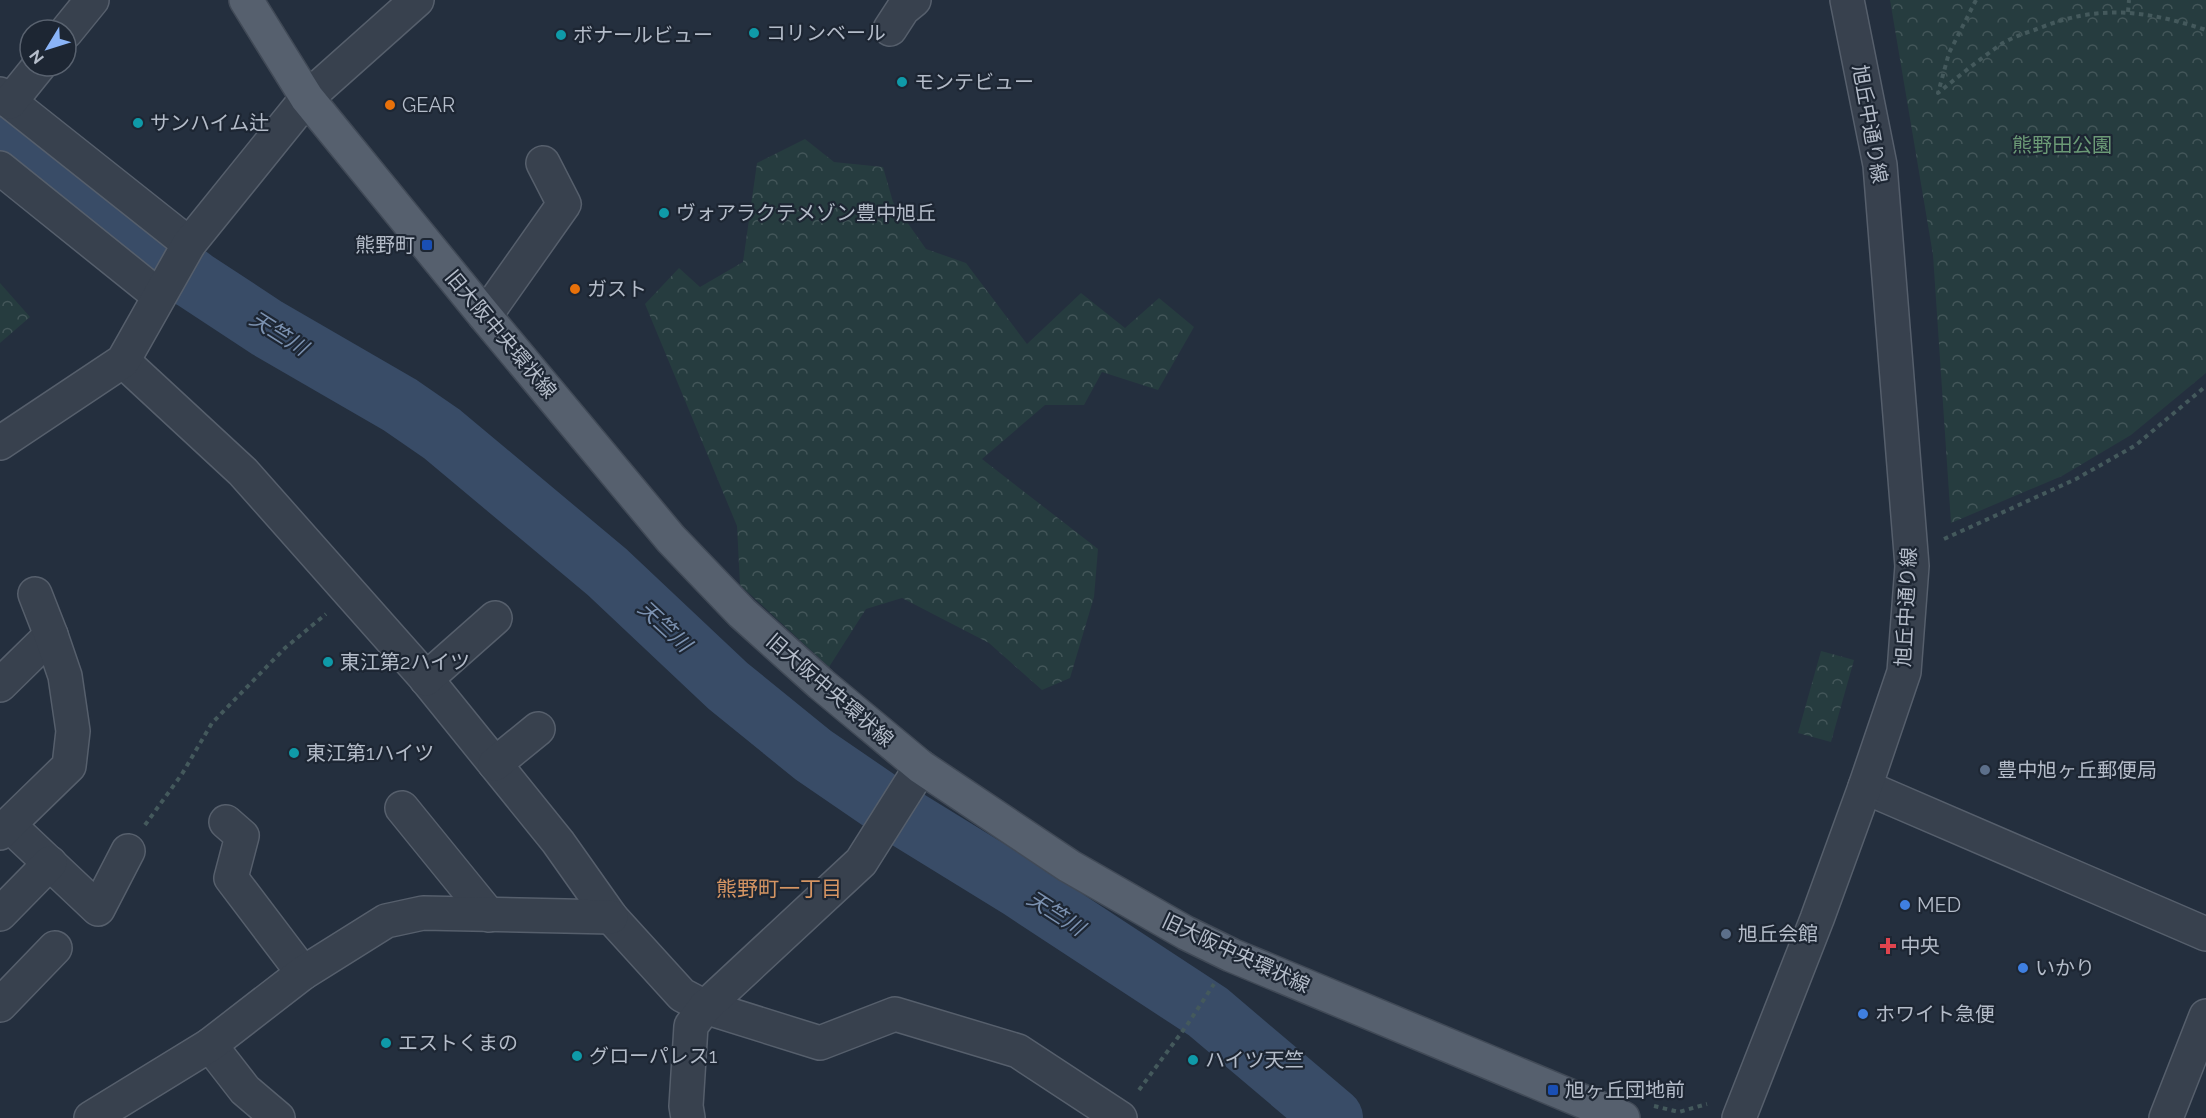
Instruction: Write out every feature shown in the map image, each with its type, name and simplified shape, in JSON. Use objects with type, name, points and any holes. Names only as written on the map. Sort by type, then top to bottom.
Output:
[{"type":"main road","name":"旧大阪中央環状線","points":[[246,0],[307,98],[484,316],[671,539],[742,613],[821,684],[914,778],[1186,933],[1231,955],[1637,1112]]},
{"type":"street","points":[[77,18],[92,0]]},
{"type":"street","points":[[0,443],[123,361],[186,249],[307,98],[417,0]]},
{"type":"street","points":[[890,29],[903,9],[914,0]]},
{"type":"street","name":"旭丘中通り線","points":[[1739,1118],[1865,788],[1904,672],[1912,566],[1880,165],[1847,0]]},
{"type":"street","points":[[26,78],[5,98],[186,249]]},
{"type":"street","points":[[484,316],[564,204],[543,163]]},
{"type":"street","points":[[0,168],[162,290]]},
{"type":"street","points":[[123,361],[243,472],[351,593],[426,679],[558,842],[611,917],[682,996],[705,1007],[820,1043],[895,1014],[1018,1051],[1120,1118]]},
{"type":"street","points":[[35,594],[65,676],[73,730],[69,766],[5,829],[50,863],[98,909],[128,850]]},
{"type":"street","points":[[426,679],[495,618]]},
{"type":"street","points":[[0,685],[51,635]]},
{"type":"street","points":[[495,764],[538,729]]},
{"type":"street","points":[[688,1118],[686,1106],[691,1026],[705,1007],[861,862],[914,778]]},
{"type":"street","points":[[1865,788],[2206,934]]},
{"type":"street","points":[[402,808],[489,915]]},
{"type":"street","points":[[226,822],[242,836],[231,878],[303,973]]},
{"type":"street","points":[[0,914],[50,863]]},
{"type":"street","points":[[91,1118],[210,1045],[303,973],[386,921],[423,913],[611,917]]},
{"type":"street","points":[[0,1005],[55,948]]},
{"type":"street","points":[[2166,1118],[2206,1016]]},
{"type":"street","points":[[210,1045],[245,1090],[278,1118]]},
{"type":"path","points":[[1976,0],[1949,53],[1938,93],[2005,42],[2056,21],[2089,14],[2128,12],[2172,19],[2206,30]]},
{"type":"path","points":[[2128,12],[2129,0]]},
{"type":"path","points":[[1940,541],[2086,473],[2136,445],[2206,386]]},
{"type":"path","points":[[128,850],[182,774],[212,723],[285,648],[351,593]]},
{"type":"path","points":[[1120,1118],[1211,990]]},
{"type":"path","points":[[1637,1112],[1679,1112],[1711,1103]]},
{"type":"green space","name":"熊野田公園","points":[[1890,0],[2206,0],[2206,373],[2131,435],[2062,476],[1951,523],[1933,255]]},
{"type":"green space","points":[[805,139],[834,162],[883,167],[893,202],[926,249],[966,263],[1027,344],[1081,293],[1125,328],[1159,298],[1194,327],[1158,390],[1102,372],[1084,405],[1045,405],[982,459],[1098,549],[1094,597],[1070,678],[1042,690],[989,643],[902,598],[866,609],[829,667],[740,585],[737,526],[645,304],[679,268],[700,287],[743,262],[757,163]]},
{"type":"green space","points":[[0,283],[30,317],[0,343]]},
{"type":"green space","points":[[1821,651],[1854,660],[1831,742],[1798,733]]},
{"type":"waterway","name":"天竺川","points":[[0,131],[194,280],[267,328],[400,405],[442,434],[607,572],[728,686],[813,755],[902,816],[1019,888],[1208,1012],[1333,1118]]},
{"type":"place","name":"コリンベール","points":[[754,33]]},
{"type":"place","name":"ボナールビュー","points":[[561,35]]},
{"type":"place","name":"モンテビュー","points":[[902,82]]},
{"type":"place","name":"GEAR","points":[[390,105]]},
{"type":"place","name":"サンハイム辻","points":[[138,123]]},
{"type":"place","name":"ヴォアラクテメゾン豊中旭丘","points":[[664,213]]},
{"type":"place","name":"熊野町","points":[[427,245]]},
{"type":"place","name":"ガスト","points":[[575,289]]},
{"type":"place","name":"東江第2ハイツ","points":[[328,662]]},
{"type":"place","name":"東江第1ハイツ","points":[[294,753]]},
{"type":"place","name":"豊中旭ヶ丘郵便局","points":[[1985,770]]},
{"type":"place","name":"MED","points":[[1905,905]]},
{"type":"place","name":"旭丘会館","points":[[1726,934]]},
{"type":"place","name":"中央","points":[[1888,946]]},
{"type":"place","name":"いかり","points":[[2023,968]]},
{"type":"place","name":"ホワイト急便","points":[[1863,1014]]},
{"type":"place","name":"エストくまの","points":[[386,1043]]},
{"type":"place","name":"グローパレス1","points":[[577,1056]]},
{"type":"place","name":"ハイツ天竺","points":[[1193,1060]]},
{"type":"place","name":"旭ヶ丘団地前","points":[[1553,1090]]},
{"type":"district","name":"熊野町一丁目","points":[[779,888]]}]
